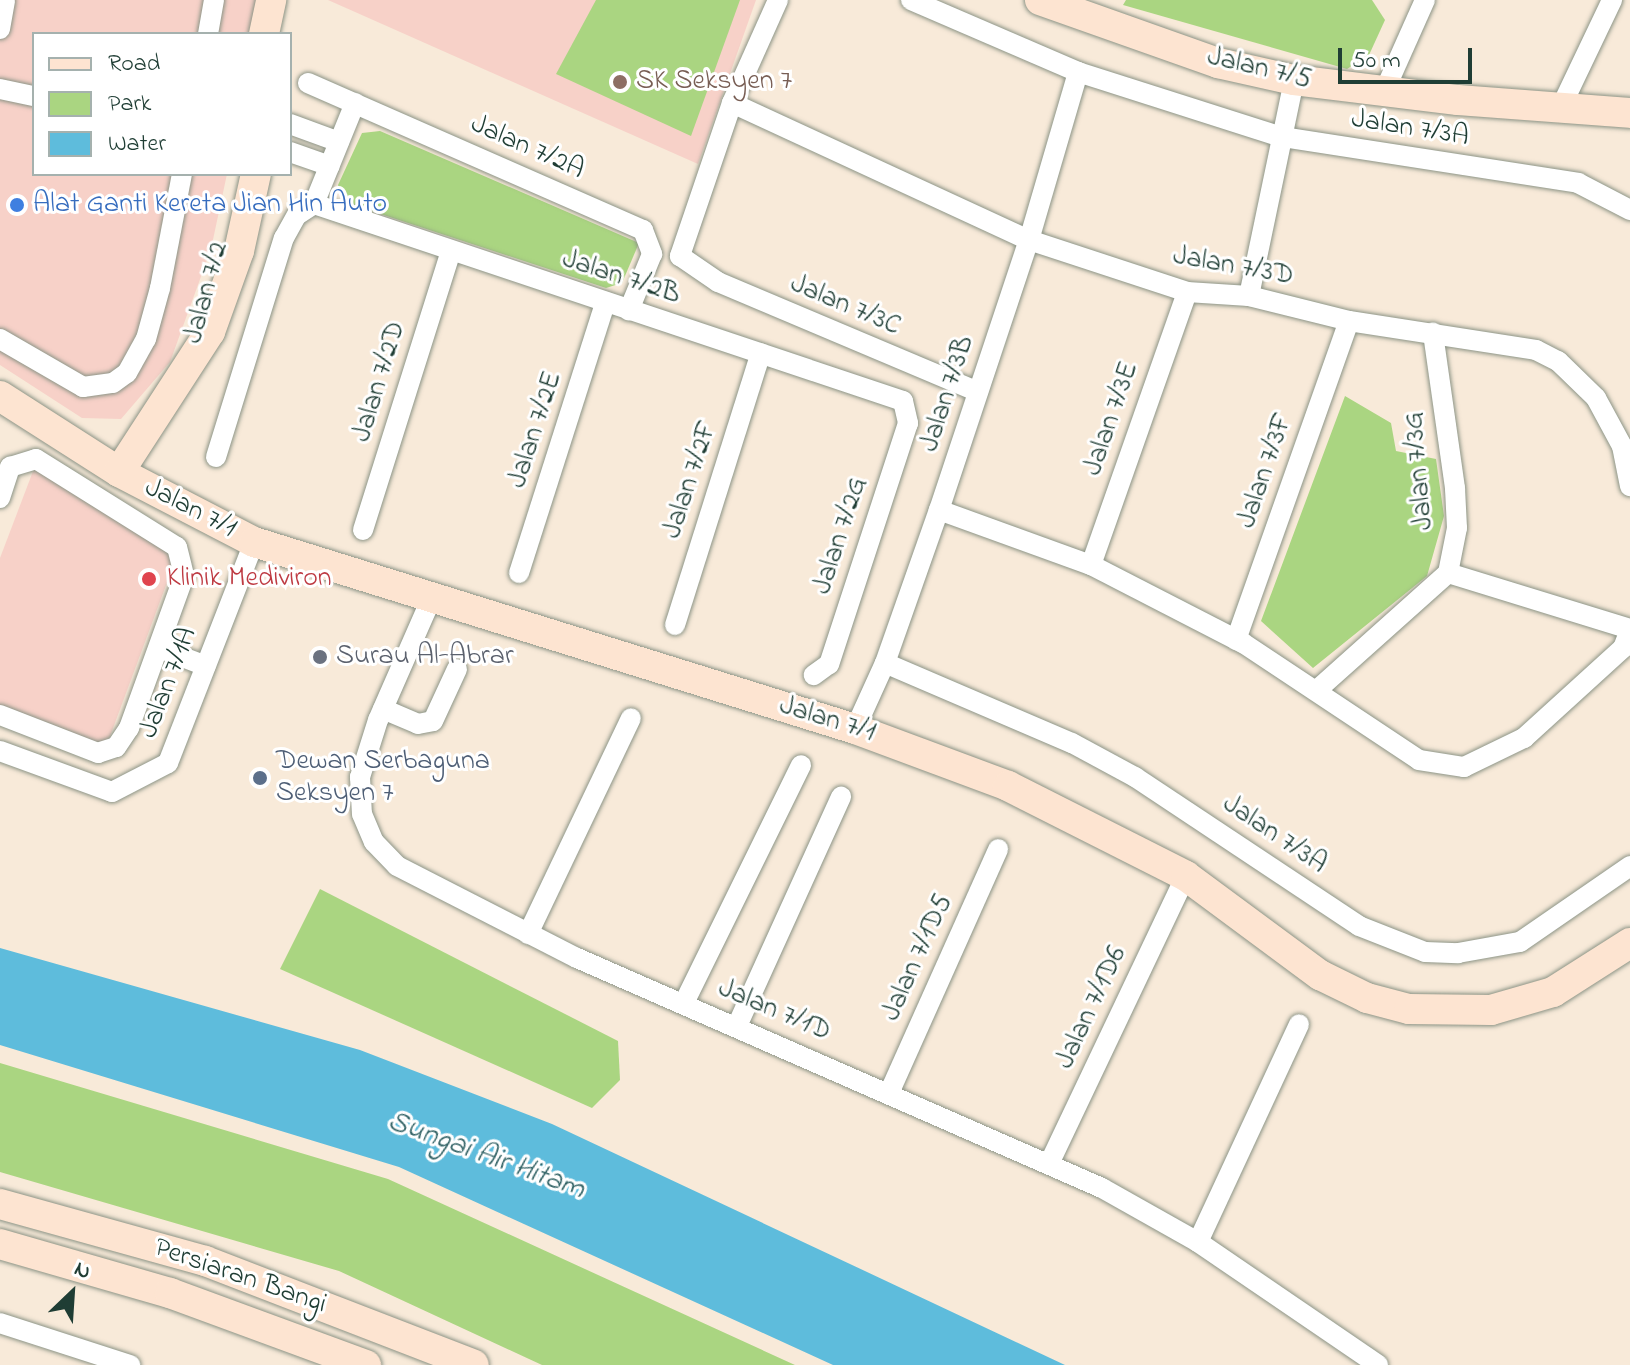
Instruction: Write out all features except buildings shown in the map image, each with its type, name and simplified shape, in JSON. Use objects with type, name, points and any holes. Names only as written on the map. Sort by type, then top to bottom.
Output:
[{"type":"street","points":[[0,29],[5,0]]},
{"type":"street","points":[[208,32],[214,0]]},
{"type":"street","points":[[264,32],[271,0]]},
{"type":"street","points":[[284,32],[291,0]]},
{"type":"street","points":[[732,103],[778,0]]},
{"type":"street","name":"Jalan 7/3A","points":[[911,0],[1078,72],[1282,137],[1578,183],[1630,210]]},
{"type":"street","name":"Jalan 7/5","points":[[1040,0],[1218,63],[1294,80],[1384,92],[1630,113]]},
{"type":"street","points":[[1561,107],[1612,0]]},
{"type":"street","points":[[1384,92],[1423,1]]},
{"type":"street","name":"Jalan 7/3B","points":[[855,729],[885,663],[939,510],[1029,240],[1078,72]]},
{"type":"street","points":[[1249,296],[1294,80]]},
{"type":"street","name":"Jalan 7/2A","points":[[308,83],[643,230],[652,254],[629,310]]},
{"type":"street","points":[[0,89],[32,96]]},
{"type":"street","points":[[216,457],[284,238],[297,215],[314,204],[355,103]]},
{"type":"street","name":"Jalan 7/3D","points":[[732,103],[1029,240],[1187,292],[1249,296],[1349,321],[1536,350],[1558,361],[1596,398],[1612,422],[1630,486]]},
{"type":"street","name":"Jalan 7/3C","points":[[732,103],[680,256],[692,268],[978,392]]},
{"type":"street","points":[[292,125],[339,142]]},
{"type":"street","points":[[292,153],[330,166]]},
{"type":"street","points":[[0,339],[83,387],[113,383],[127,373],[146,339],[160,288],[182,176]]},
{"type":"street","name":"Jalan 7/2","points":[[187,364],[235,176]]},
{"type":"street","name":"Jalan 7/2","points":[[119,472],[210,332],[226,294],[256,176]]},
{"type":"street","name":"Jalan 7/2B","points":[[314,204],[605,304],[893,396],[907,408]]},
{"type":"street","name":"Jalan 7/2D","points":[[363,530],[451,251]]},
{"type":"street","name":"Jalan 7/3E","points":[[1091,565],[1187,292]]},
{"type":"street","name":"Jalan 7/2E","points":[[519,573],[605,304]]},
{"type":"street","name":"Jalan 7/3F","points":[[1236,640],[1349,321]]},
{"type":"street","name":"Jalan 7/3G","points":[[1433,333],[1455,488],[1457,528],[1448,573]]},
{"type":"street","name":"Jalan 7/2F","points":[[675,625],[761,353]]},
{"type":"street","name":"Jalan 7/1","points":[[0,396],[119,472],[254,542],[855,729],[1008,786],[1186,876],[1320,975],[1367,998],[1409,1009],[1454,1013],[1522,1004],[1553,992],[1630,943]]},
{"type":"street","name":"Jalan 7/2G","points":[[814,675],[829,664],[908,423],[907,408]]},
{"type":"street","points":[[0,498],[10,467],[36,459],[177,547],[184,576],[129,728],[107,752],[0,715]]},
{"type":"street","points":[[939,510],[1091,565],[1236,640],[1317,690],[1419,760],[1464,767],[1524,738],[1623,648],[1630,629],[1448,573],[1317,690]]},
{"type":"street","name":"Jalan 7/1A","points":[[0,751],[112,792],[142,781],[168,763],[254,542]]},
{"type":"street","name":"Jalan 7/1D","points":[[432,597],[383,709],[360,777],[362,814],[374,842],[421,881],[528,934],[890,1091],[1049,1164],[1198,1242],[1378,1365]]},
{"type":"street","points":[[159,648],[206,666]]},
{"type":"street","name":"Jalan 7/3A","points":[[885,663],[1085,750],[1135,777],[1359,926],[1425,952],[1458,953],[1520,942],[1630,866]]},
{"type":"street","points":[[383,709],[418,724],[433,721],[457,669]]},
{"type":"street","points":[[528,934],[631,718]]},
{"type":"street","points":[[684,1003],[801,765]]},
{"type":"street","points":[[737,1026],[841,797]]},
{"type":"street","name":"Jalan 7/1D5","points":[[890,1091],[998,849]]},
{"type":"street","name":"Jalan 7/1D6","points":[[1049,1164],[1186,876]]},
{"type":"street","points":[[1198,1242],[1299,1024]]},
{"type":"street","name":"Persiaran Bangi","points":[[0,1204],[205,1261],[474,1365]]},
{"type":"street","name":"Persiaran Bangi","points":[[0,1244],[170,1293],[366,1365]]},
{"type":"street","points":[[0,1323],[130,1365]]},
{"type":"shaded area","points":[[0,0],[263,0],[256,32],[32,32],[32,176],[227,176],[211,249],[170,362],[121,419],[82,418],[0,365]]},
{"type":"shaded area","name":"SK Seksyen 7","points":[[328,0],[756,0],[698,164]]},
{"type":"shaded area","points":[[35,466],[172,551],[175,561],[106,747],[0,708],[0,558]]},
{"type":"green space","points":[[596,0],[740,0],[691,136],[556,74]]},
{"type":"green space","points":[[1126,0],[1372,0],[1385,20],[1369,55],[1347,69],[1123,5]]},
{"type":"green space","points":[[380,131],[639,243],[622,283],[606,288],[344,202],[338,185],[362,133]]},
{"type":"green space","points":[[1345,396],[1391,423],[1396,451],[1436,459],[1444,516],[1427,576],[1313,668],[1261,621]]},
{"type":"green space","points":[[320,889],[618,1041],[620,1080],[592,1108],[280,969]]},
{"type":"green space","points":[[0,1063],[388,1179],[795,1365],[542,1365],[339,1271],[0,1172]]},
{"type":"water","name":"Sungai Air Hitam","points":[[0,948],[360,1050],[552,1124],[1065,1365],[833,1365],[399,1167],[0,1045]]},
{"type":"place","name":"SK Seksyen 7","points":[[620,82]]},
{"type":"place","name":"Alat Ganti Kereta Jian Hin Auto","points":[[17,205]]},
{"type":"place","name":"Klinik Mediviron","points":[[149,579]]},
{"type":"place","name":"Surau Al-Abrar","points":[[320,657]]},
{"type":"place","name":"Dewan Serbaguna Seksyen 7","points":[[260,778]]}]
